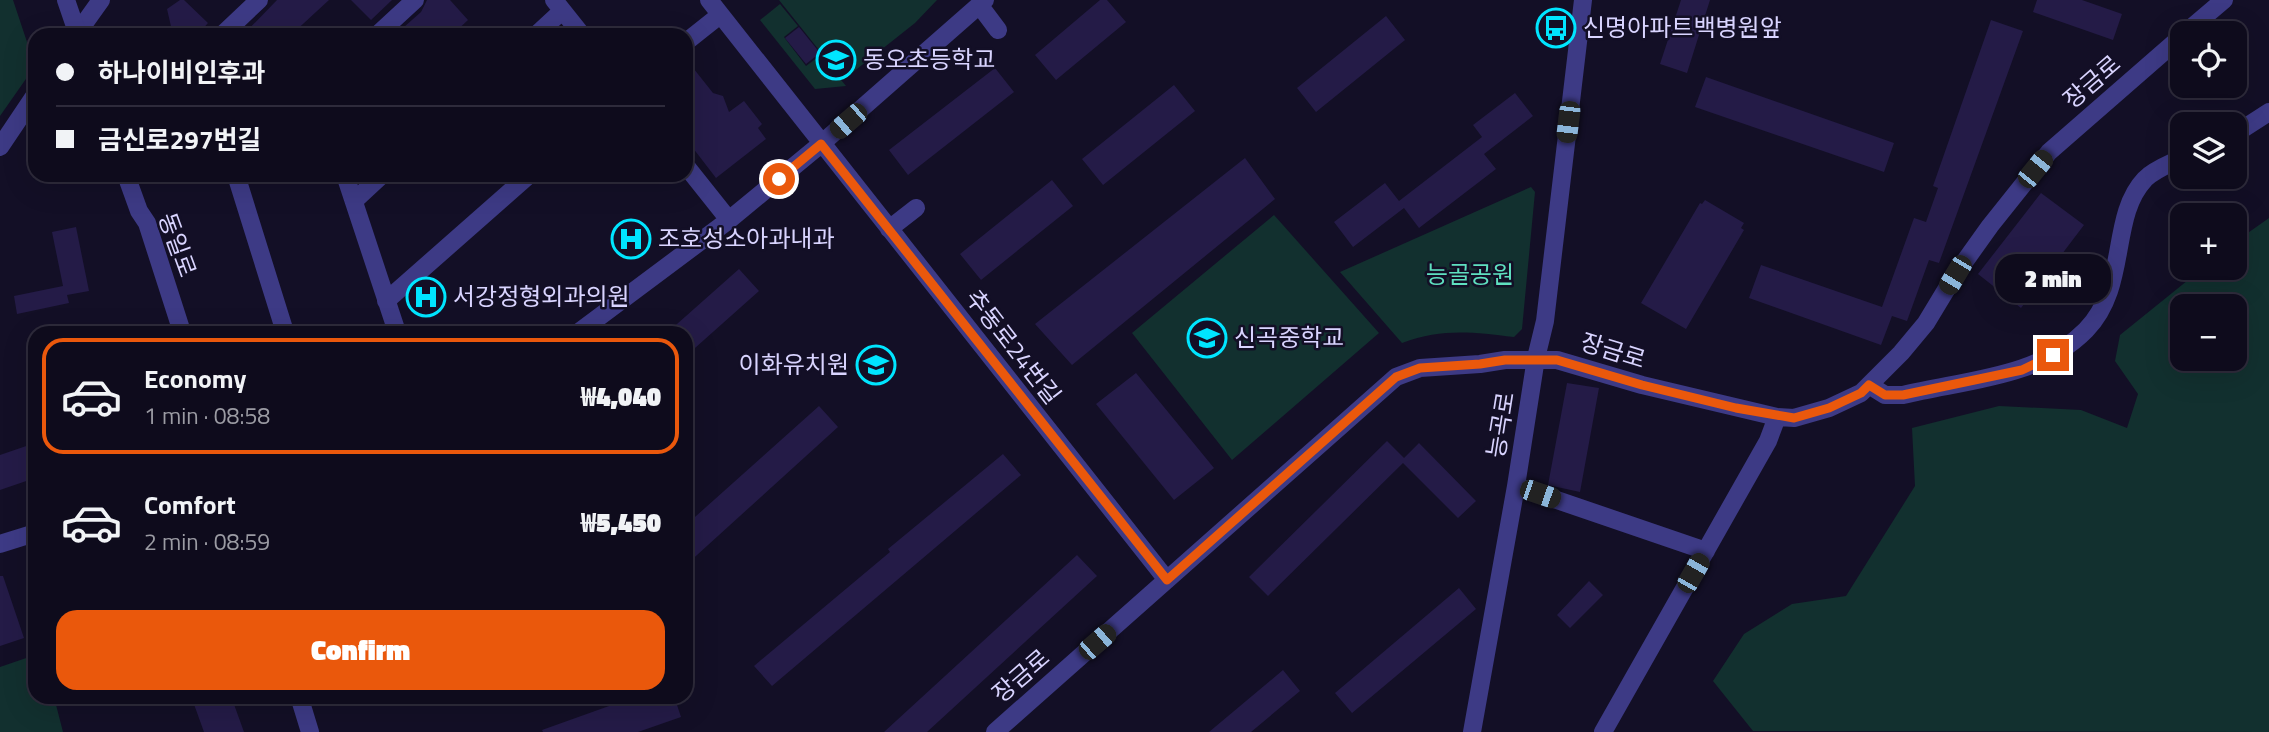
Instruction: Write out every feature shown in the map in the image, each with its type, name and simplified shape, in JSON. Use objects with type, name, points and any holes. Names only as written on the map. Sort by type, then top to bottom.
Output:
[{"type":"street","points":[[66,0],[75,28]]},
{"type":"street","points":[[81,28],[101,0]]},
{"type":"street","points":[[229,28],[259,0]]},
{"type":"street","points":[[385,28],[415,0]]},
{"type":"street","name":"추동로24번길","points":[[709,0],[1167,580]]},
{"type":"street","name":"능곡로","points":[[1472,732],[1536,358],[1545,321],[1583,0]]},
{"type":"street","name":"장금로","points":[[2200,21],[2224,0]]},
{"type":"street","points":[[587,326],[729,220],[983,3],[998,30]]},
{"type":"street","points":[[541,28],[558,6],[576,28]]},
{"type":"street","points":[[693,36],[720,15]]},
{"type":"street","name":"장금로","points":[[995,732],[1396,377],[1420,368],[1536,358],[1557,360],[1642,385],[1777,417],[1794,418],[1819,412],[1861,393],[1901,354],[1926,323],[1983,236],[2049,152],[2170,47]]},
{"type":"street","points":[[0,147],[28,105]]},
{"type":"street","points":[[2247,126],[2269,112]]},
{"type":"street","points":[[1869,385],[1885,395],[1903,395],[2022,370],[2053,355],[2085,330],[2103,307],[2113,278],[2133,194],[2147,177],[2170,165]]},
{"type":"street","points":[[693,175],[729,220]]},
{"type":"street","name":"동일로","points":[[129,182],[146,223],[180,326]]},
{"type":"street","points":[[238,182],[283,326]]},
{"type":"street","points":[[347,182],[395,326]]},
{"type":"street","points":[[354,201],[374,182]]},
{"type":"street","points":[[386,301],[521,182]]},
{"type":"street","points":[[889,229],[916,208]]},
{"type":"street","points":[[1603,732],[1768,441],[1777,417]]},
{"type":"street","points":[[1516,486],[1706,551]]},
{"type":"street","points":[[0,544],[28,535]]},
{"type":"street","points":[[301,704],[310,732]]},
{"type":"green space","points":[[0,0],[13,0],[28,45],[28,76],[0,116]]},
{"type":"green space","points":[[779,0],[937,0],[915,23],[843,80]]},
{"type":"green space","points":[[780,4],[798,26],[784,37],[806,66],[821,55],[846,86],[815,89],[760,20]]},
{"type":"green space","name":"능골공원","points":[[1531,187],[1535,192],[1522,329],[1514,337],[1444,333],[1402,343],[1340,272]]},
{"type":"green space","points":[[1274,215],[1379,333],[1232,460],[1132,333]]},
{"type":"green space","points":[[2269,218],[2269,732],[1753,731],[1713,681],[1744,634],[1792,604],[1846,596],[1915,486],[1912,428],[1999,406],[2081,410],[2127,428],[2138,394],[2115,361],[2120,335],[2170,295],[2170,371],[2247,371],[2247,294],[2171,294],[2188,280],[2247,280],[2247,234]]},
{"type":"green space","points":[[28,657],[28,704],[56,704],[63,732],[0,732],[0,667]]},
{"type":"building","points":[[184,0],[208,23],[203,28],[171,28],[167,9]]},
{"type":"building","points":[[277,0],[329,0],[299,28],[250,28]]},
{"type":"building","points":[[351,0],[392,0],[371,20]]},
{"type":"building","points":[[427,0],[450,0],[468,20],[459,28],[403,28],[421,12]]},
{"type":"building","points":[[1100,0],[1107,0],[1126,22],[1056,80],[1035,55]]},
{"type":"building","points":[[1681,0],[1710,0],[1687,73],[1660,64]]},
{"type":"building","points":[[2037,0],[2082,0],[2122,14],[2113,40],[2033,12]]},
{"type":"building","points":[[1386,16],[1405,40],[1316,112],[1297,88]]},
{"type":"building","points":[[1991,20],[2023,31],[1939,263],[1929,260],[1907,321],[1892,316],[1881,345],[1749,298],[1761,265],[1882,307],[1914,218],[1926,222],[1938,188],[1933,186]]},
{"type":"building","points":[[799,27],[820,53],[806,64],[785,38]]},
{"type":"building","points":[[693,68],[713,93],[723,96],[729,112],[744,101],[762,124],[758,128],[766,139],[716,178],[693,148]]},
{"type":"building","points":[[995,68],[1014,92],[908,175],[889,150]]},
{"type":"building","points":[[1706,77],[1894,143],[1884,172],[1695,107]]},
{"type":"building","points":[[1174,85],[1195,111],[1103,185],[1082,159]]},
{"type":"building","points":[[1515,93],[1533,116],[1484,154],[1496,169],[1419,228],[1404,208],[1353,247],[1334,222],[1385,183],[1399,201],[1482,137],[1473,125]]},
{"type":"building","points":[[1245,158],[1275,199],[1072,365],[1035,324]]},
{"type":"building","points":[[1052,180],[1073,206],[981,280],[960,254]]},
{"type":"building","points":[[2041,193],[2084,225],[2021,308],[1978,274]]},
{"type":"building","points":[[1705,200],[1744,223],[1741,228],[1744,230],[1686,329],[1641,303],[1700,203]]},
{"type":"building","points":[[76,227],[89,291],[67,295],[69,303],[17,314],[14,296],[63,286],[52,232]]},
{"type":"building","points":[[739,269],[759,291],[693,350],[693,326],[675,326]]},
{"type":"building","points":[[1136,373],[1214,468],[1174,500],[1096,404]]},
{"type":"building","points":[[1567,383],[1599,388],[1580,492],[1548,485]]},
{"type":"building","points":[[819,406],[838,427],[693,559],[693,519]]},
{"type":"building","points":[[1387,441],[1404,458],[1419,443],[1476,501],[1458,518],[1403,463],[1268,596],[1249,577]]},
{"type":"building","points":[[28,445],[28,480],[0,490],[0,455]]},
{"type":"building","points":[[1003,454],[1021,475],[772,686],[754,666],[890,552],[888,549]]},
{"type":"building","points":[[1077,555],[1097,576],[927,732],[884,732]]},
{"type":"building","points":[[0,576],[3,576],[24,638],[0,646]]},
{"type":"building","points":[[1589,581],[1603,595],[1570,628],[1557,615]]},
{"type":"building","points":[[1459,588],[1476,609],[1352,713],[1335,693]]},
{"type":"building","points":[[1283,670],[1300,691],[1251,732],[1209,732]]},
{"type":"building","points":[[194,704],[234,704],[244,732],[204,732]]},
{"type":"building","points":[[615,704],[677,704],[681,717],[638,732],[542,730]]},
{"type":"place","name":"신명아파트백병원앞","points":[[1556,28]]},
{"type":"place","name":"동오초등학교","points":[[836,60]]},
{"type":"place","name":"조호성소아과내과","points":[[631,239]]},
{"type":"place","name":"서강정형외과의원","points":[[426,297]]},
{"type":"place","name":"신곡중학교","points":[[1207,338]]},
{"type":"place","name":"이화유치원","points":[[876,365]]},
{"type":"route","points":[[779,179],[821,144],[1167,580],[1396,377],[1420,368],[1536,358],[1557,360],[1642,385],[1777,417],[1794,418],[1829,408],[1861,393],[1869,385],[1885,395],[1903,395],[2022,370],[2053,355]]}]
